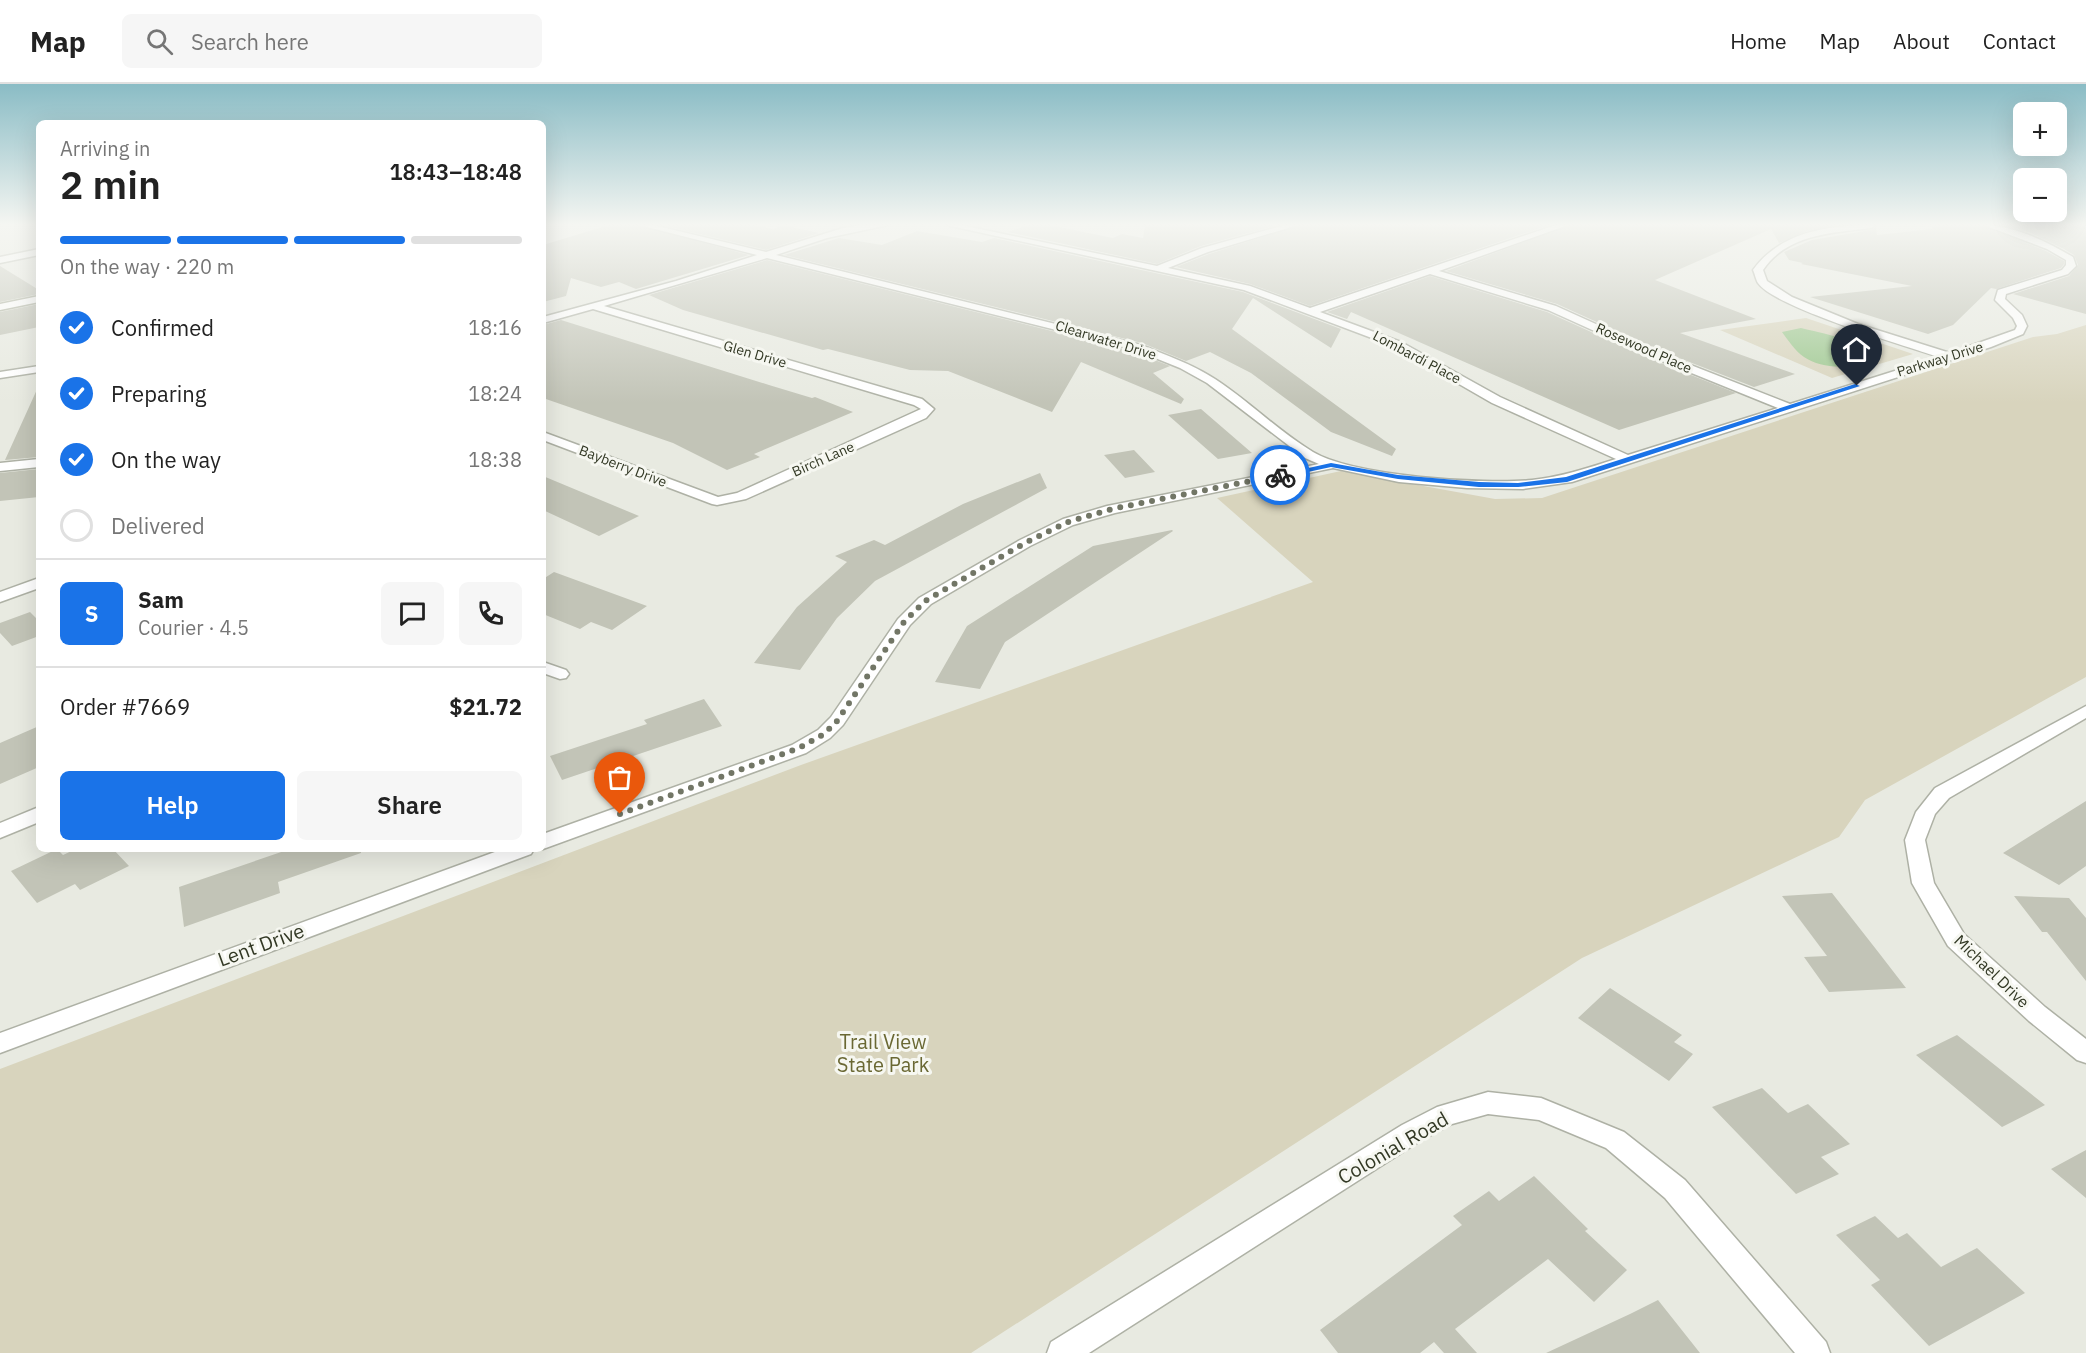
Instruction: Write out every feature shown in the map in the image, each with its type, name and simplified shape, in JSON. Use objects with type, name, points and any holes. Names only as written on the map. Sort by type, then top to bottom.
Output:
[{"type":"street","points":[[546,319],[671,284]]},
{"type":"street","name":"Clearwater Drive","points":[[885,284],[1137,347],[1184,366],[1211,381],[1294,444],[1301,452],[1331,465]]},
{"type":"street","name":"Lombardi Place","points":[[1229,284],[1247,288],[1312,311],[1397,344],[1496,400],[1628,460]]},
{"type":"street","points":[[1312,311],[1391,284]]},
{"type":"street","name":"Rosewood Place","points":[[1474,284],[1552,308],[1656,355],[1789,408]]},
{"type":"street","points":[[1765,284],[1788,299],[1826,315],[1947,356]]},
{"type":"street","name":"Parkway Drive","points":[[1331,465],[1398,477],[1479,484],[1518,485],[1567,479],[1987,345],[2019,332],[2022,326],[2018,317],[2000,300],[2001,292],[2026,284]]},
{"type":"street","points":[[0,307],[36,300]]},
{"type":"street","name":"Glen Drive","points":[[592,306],[918,402]]},
{"type":"street","points":[[0,375],[36,369]]},
{"type":"street","name":"Birch Lane","points":[[703,497],[717,501],[741,496],[922,415],[928,409],[918,402]]},
{"type":"street","name":"Bayberry Drive","points":[[546,437],[703,497]]},
{"type":"street","points":[[0,467],[36,463]]},
{"type":"street","points":[[546,841],[799,748],[824,734],[837,721],[904,622],[925,601],[1025,543],[1068,522],[1112,509],[1331,465]]},
{"type":"street","points":[[0,597],[36,584]]},
{"type":"street","points":[[546,668],[560,674]]},
{"type":"street","name":"Michael Drive","points":[[2086,711],[1942,793],[1926,812],[1915,840],[1923,883],[1956,940],[2037,1014],[2086,1053]]},
{"type":"street","points":[[0,831],[36,815]]},
{"type":"street","name":"Lent Drive","points":[[0,1043],[516,852]]},
{"type":"street","name":"Colonial Road","points":[[1062,1353],[1411,1133],[1446,1115],[1488,1103],[1541,1109],[1615,1140],[1675,1189],[1815,1353]]},
{"type":"green space","points":[[1806,318],[1913,354],[1832,378],[1720,330]]},
{"type":"green space","name":"Trail View State Park","points":[[2086,325],[2086,677],[1865,800],[1839,837],[1582,958],[971,1353],[0,1353],[0,1069],[801,765],[1313,582],[1217,498],[1341,471],[1495,499],[1542,498],[2033,337],[2057,334]]},
{"type":"shaded area","points":[[1801,328],[1851,342],[1868,352],[1873,359],[1857,365],[1838,367],[1812,361],[1798,352],[1782,332]]},
{"type":"building","points":[[0,284],[30,284],[36,288],[36,295],[0,302]]},
{"type":"building","points":[[546,284],[569,284],[566,296],[546,301]]},
{"type":"building","points":[[592,284],[611,284],[601,287]]},
{"type":"building","points":[[624,284],[652,284],[636,289]]},
{"type":"building","points":[[685,284],[864,284],[1132,351],[1170,366],[1153,373],[1184,399],[1181,404],[1081,362],[1052,412],[948,371],[910,370],[828,349],[823,350],[683,310],[649,295]]},
{"type":"building","points":[[903,284],[1207,284],[1243,292],[1341,329],[1331,348],[1253,298],[1232,329],[1396,449],[1392,456],[1331,432],[1251,373],[1210,352],[1186,361],[1142,343]]},
{"type":"building","points":[[1251,284],[1374,284],[1310,306]]},
{"type":"building","points":[[1406,284],[1457,284],[1547,312],[1651,359],[1736,393],[1619,430],[1351,312],[1347,319],[1327,312]]},
{"type":"building","points":[[1490,284],[1666,284],[1756,319],[1680,333],[1795,374],[1754,387],[1661,351],[1557,304]]},
{"type":"building","points":[[1903,284],[2011,284],[1996,289],[1991,288],[1953,325],[1928,334],[1810,297],[1912,286]]},
{"type":"building","points":[[2043,284],[2086,284],[2086,314],[2013,294]]},
{"type":"building","points":[[36,305],[36,328],[0,335],[0,312]]},
{"type":"building","points":[[561,320],[769,385],[815,397],[853,412],[754,454],[760,457],[727,470],[673,443],[546,399],[546,324]]},
{"type":"building","points":[[36,392],[36,457],[5,460]]},
{"type":"building","points":[[1201,409],[1252,453],[1218,459],[1168,415]]},
{"type":"building","points":[[1134,450],[1155,472],[1125,478],[1104,455]]},
{"type":"building","points":[[36,469],[36,497],[0,501],[0,473]]},
{"type":"building","points":[[1040,473],[1047,488],[875,581],[837,618],[800,670],[754,663],[797,607],[847,562],[835,556],[874,540],[885,545],[963,504]]},
{"type":"building","points":[[546,477],[639,516],[599,536],[546,511]]},
{"type":"building","points":[[1172,530],[1005,642],[980,689],[935,682],[967,626],[1093,546]]},
{"type":"building","points":[[554,572],[647,606],[612,630],[591,622],[580,629],[546,615],[546,577]]},
{"type":"building","points":[[30,612],[36,618],[36,637],[12,646],[0,633],[0,623]]},
{"type":"building","points":[[704,699],[722,726],[562,780],[550,756],[647,724],[644,720]]},
{"type":"building","points":[[36,727],[36,768],[0,784],[0,743]]},
{"type":"building","points":[[2086,801],[2086,866],[2059,885],[2003,853]]},
{"type":"building","points":[[51,852],[60,852],[63,855],[70,852],[116,852],[129,866],[80,890],[75,884],[37,903],[11,871]]},
{"type":"building","points":[[281,852],[361,852],[278,882],[280,893],[184,927],[179,887]]},
{"type":"building","points":[[1832,893],[1906,988],[1829,992],[1804,957],[1827,956],[1782,896]]},
{"type":"building","points":[[2014,896],[2069,898],[2086,918],[2086,981],[2047,932],[2042,932]]},
{"type":"building","points":[[1610,988],[1682,1035],[1674,1042],[1693,1054],[1669,1081],[1578,1018]]},
{"type":"building","points":[[1957,1035],[2045,1105],[2002,1127],[1916,1055]]},
{"type":"building","points":[[1762,1088],[1788,1113],[1808,1104],[1850,1144],[1821,1157],[1839,1174],[1796,1194],[1712,1107]]},
{"type":"building","points":[[2086,1150],[2086,1198],[2051,1169]]},
{"type":"building","points":[[1534,1176],[1588,1229],[1585,1231],[1627,1270],[1594,1302],[1548,1259],[1455,1329],[1477,1353],[1444,1353],[1434,1342],[1420,1353],[1338,1353],[1320,1330],[1462,1225],[1453,1216],[1489,1191],[1499,1201]]},
{"type":"building","points":[[1875,1216],[1898,1238],[1907,1233],[1941,1267],[1977,1248],[2025,1293],[1929,1346],[1871,1285],[1880,1280],[1836,1235]]},
{"type":"building","points":[[1658,1300],[1700,1353],[1546,1353],[1630,1314]]},
{"type":"way so far","points":[[620,814],[799,748],[824,734],[837,721],[904,622],[925,601],[1025,543],[1068,522],[1112,509],[1280,475]]},
{"type":"route","points":[[1280,475],[1331,465],[1398,477],[1479,484],[1518,485],[1567,479],[1857,386]]}]
